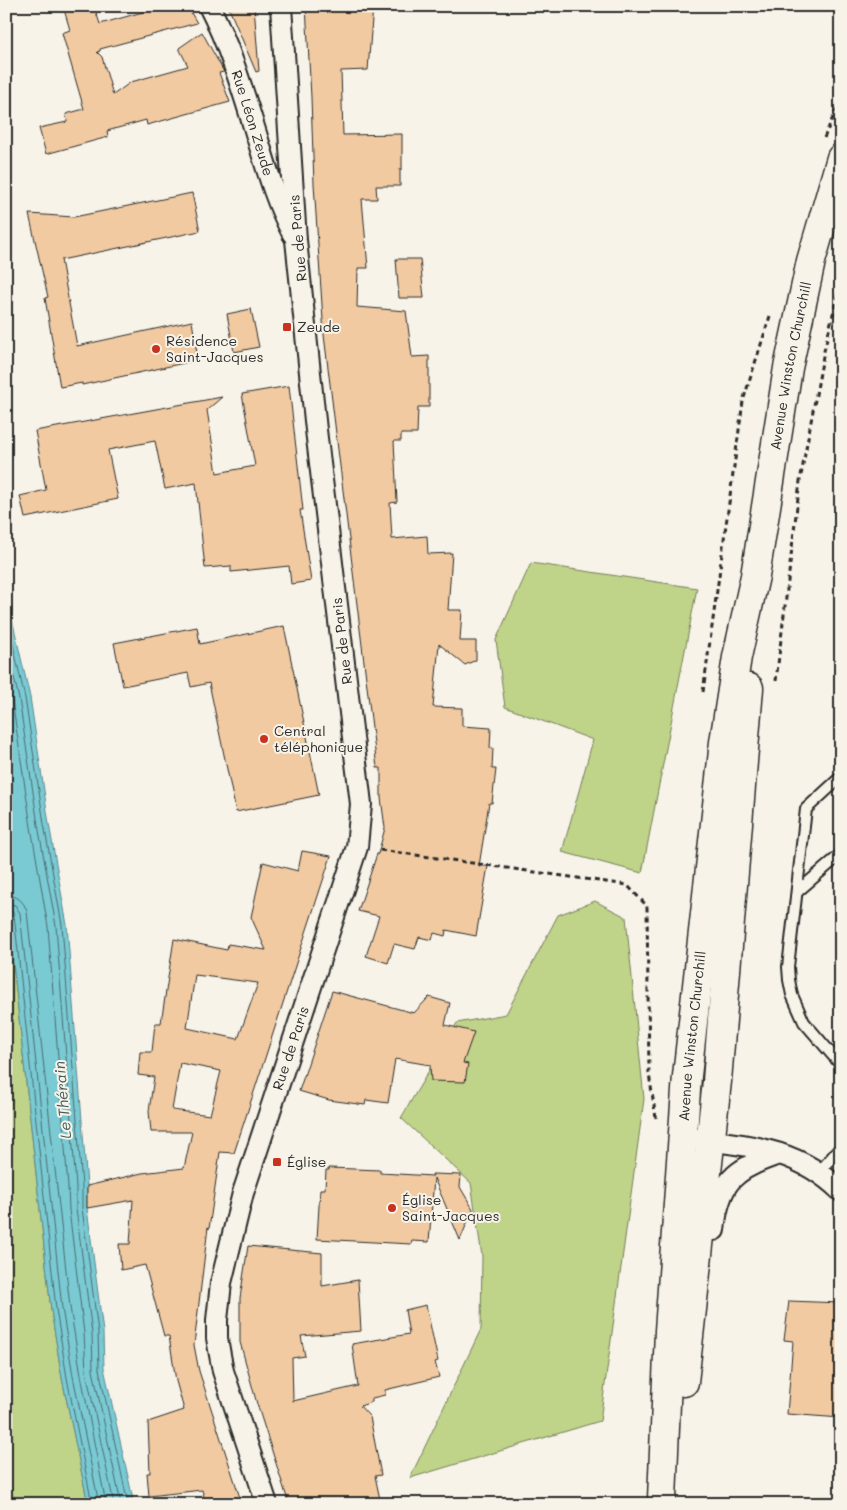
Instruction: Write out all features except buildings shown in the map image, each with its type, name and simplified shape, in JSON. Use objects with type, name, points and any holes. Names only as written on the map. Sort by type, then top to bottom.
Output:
[{"type":"main road","name":"Avenue Winston Churchill","points":[[662,1502],[669,1331],[688,1065],[724,742],[737,657],[754,576],[792,349],[811,261],[841,158]]},
{"type":"main road","name":"Avenue Winston Churchill","points":[[662,1502],[682,1395],[711,1141],[741,797],[754,576]]},
{"type":"street","name":"Rue Léon Zeude","points":[[209,6],[232,58],[281,212],[296,240]]},
{"type":"street","name":"Rue de Paris","points":[[266,1504],[223,1371],[217,1338],[218,1304],[226,1257],[243,1193],[357,847],[360,818],[360,788],[316,430],[296,240],[281,6]]},
{"type":"street","points":[[683,1137],[779,1154],[802,1162],[819,1172],[841,1191]]},
{"type":"street","points":[[685,1369],[705,1304],[716,1208],[720,1197],[729,1182],[742,1171],[779,1154]]},
{"type":"lane","points":[[841,777],[806,809],[788,967],[792,995],[804,1022],[841,1065]]},
{"type":"lane","points":[[797,892],[841,854]]},
{"type":"lane","points":[[819,1172],[841,1147]]},
{"type":"path","points":[[775,689],[800,481],[824,351],[841,281]]},
{"type":"path","points":[[357,847],[627,885],[647,906],[649,1074],[657,1123],[683,1137]]},
{"type":"green space","points":[[531,563],[697,588],[642,873],[562,852],[593,740],[505,707],[496,640]]},
{"type":"green space","points":[[6,899],[51,1310],[62,1378],[88,1504],[6,1504]]},
{"type":"green space","points":[[595,901],[626,917],[644,1099],[600,1421],[410,1478],[481,1329],[482,1256],[471,1183],[401,1118],[457,1023],[506,1014],[558,915]]},
{"type":"water","name":"Le Thérain","points":[[6,593],[30,697],[49,824],[67,925],[87,1186],[87,1208],[103,1332],[104,1368],[133,1504],[88,1504],[62,1378],[51,1310],[6,899]]},
{"type":"place","name":"Zeude","points":[[287,327]]},
{"type":"place","name":"Résidence Saint-Jacques","points":[[156,349]]},
{"type":"place","name":"Central téléphonique","points":[[264,739]]},
{"type":"place","name":"Église","points":[[277,1162]]},
{"type":"place","name":"Église Saint-Jacques","points":[[392,1208]]}]
